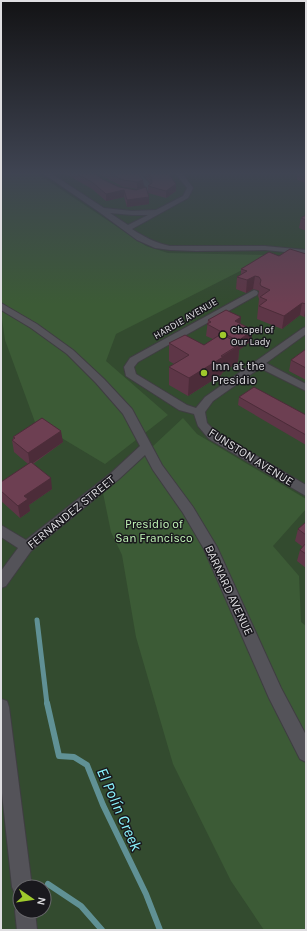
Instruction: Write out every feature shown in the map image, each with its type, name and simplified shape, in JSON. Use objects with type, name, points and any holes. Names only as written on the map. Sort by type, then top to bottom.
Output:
[{"type":"street","points":[[113,217],[146,242],[170,248],[265,248],[306,252]]},
{"type":"street","points":[[128,228],[148,217]]},
{"type":"street","name":"HARDIE AVENUE","points":[[199,412],[183,408],[131,376],[129,367],[134,360],[213,314],[254,293]]},
{"type":"street","name":"BARNARD AVENUE","points":[[1,306],[34,326],[70,352],[100,381],[128,412],[157,467],[188,510],[210,547],[275,693],[306,753]]},
{"type":"street","points":[[199,412],[209,399],[306,330]]},
{"type":"street","points":[[259,364],[306,388]]},
{"type":"street","name":"FUNSTON AVENUE","points":[[199,412],[199,418],[202,425],[213,436],[306,492]]},
{"type":"street","name":"FERNANDEZ STREET","points":[[1,582],[26,547],[115,476],[147,447]]},
{"type":"street","points":[[1,530],[26,547]]},
{"type":"street","points":[[1,707],[21,879]]},
{"type":"street","points":[[26,919],[27,930]]},
{"type":"green space","name":"Presidio of San Francisco","points":[[1,217],[306,217],[306,930],[1,930]]},
{"type":"green space","points":[[1,217],[103,217],[146,246],[168,253],[272,255],[116,334],[106,361],[168,415],[105,464],[35,422],[5,340],[1,312]]},
{"type":"green space","points":[[183,418],[197,434],[306,499],[306,509],[273,546],[299,576],[301,622],[306,626],[306,930],[264,930],[231,881],[173,764],[136,637],[122,555],[111,532],[103,493]]},
{"type":"building","points":[[290,249],[306,254],[306,304],[302,303],[284,316],[259,306],[267,300],[260,297],[270,290],[261,286],[261,280],[259,277],[255,276],[247,280],[237,277],[247,271],[241,269],[269,252],[279,256]]},
{"type":"building","points":[[226,310],[241,317],[235,321],[253,330],[238,341],[207,324],[211,322],[208,320]]},
{"type":"building","points":[[221,334],[240,344],[221,356],[223,357],[189,378],[169,367],[189,355],[169,343],[185,335],[204,345]]},
{"type":"building","points":[[306,349],[306,368],[291,360]]},
{"type":"building","points":[[254,387],[306,415],[306,435],[239,397]]},
{"type":"building","points":[[42,418],[61,431],[28,453],[12,440],[15,438],[13,437]]},
{"type":"building","points":[[31,462],[51,478],[24,496],[28,499],[18,506],[1,491],[1,482]]},
{"type":"building","points":[[306,522],[306,535],[298,529]]},
{"type":"building","points":[[306,543],[306,554],[300,550]]},
{"type":"waterway","name":"El Polín Creek","points":[[37,620],[47,704]]},
{"type":"waterway","name":"El Polín Creek","points":[[47,703],[59,756],[74,757],[87,765],[103,805],[146,894],[160,930]]},
{"type":"waterway","name":"El Polín Creek","points":[[52,887],[81,906],[102,930]]},
{"type":"place","name":"Chapel of Our Lady","points":[[223,335]]},
{"type":"place","name":"Inn at the Presidio","points":[[204,373]]}]
